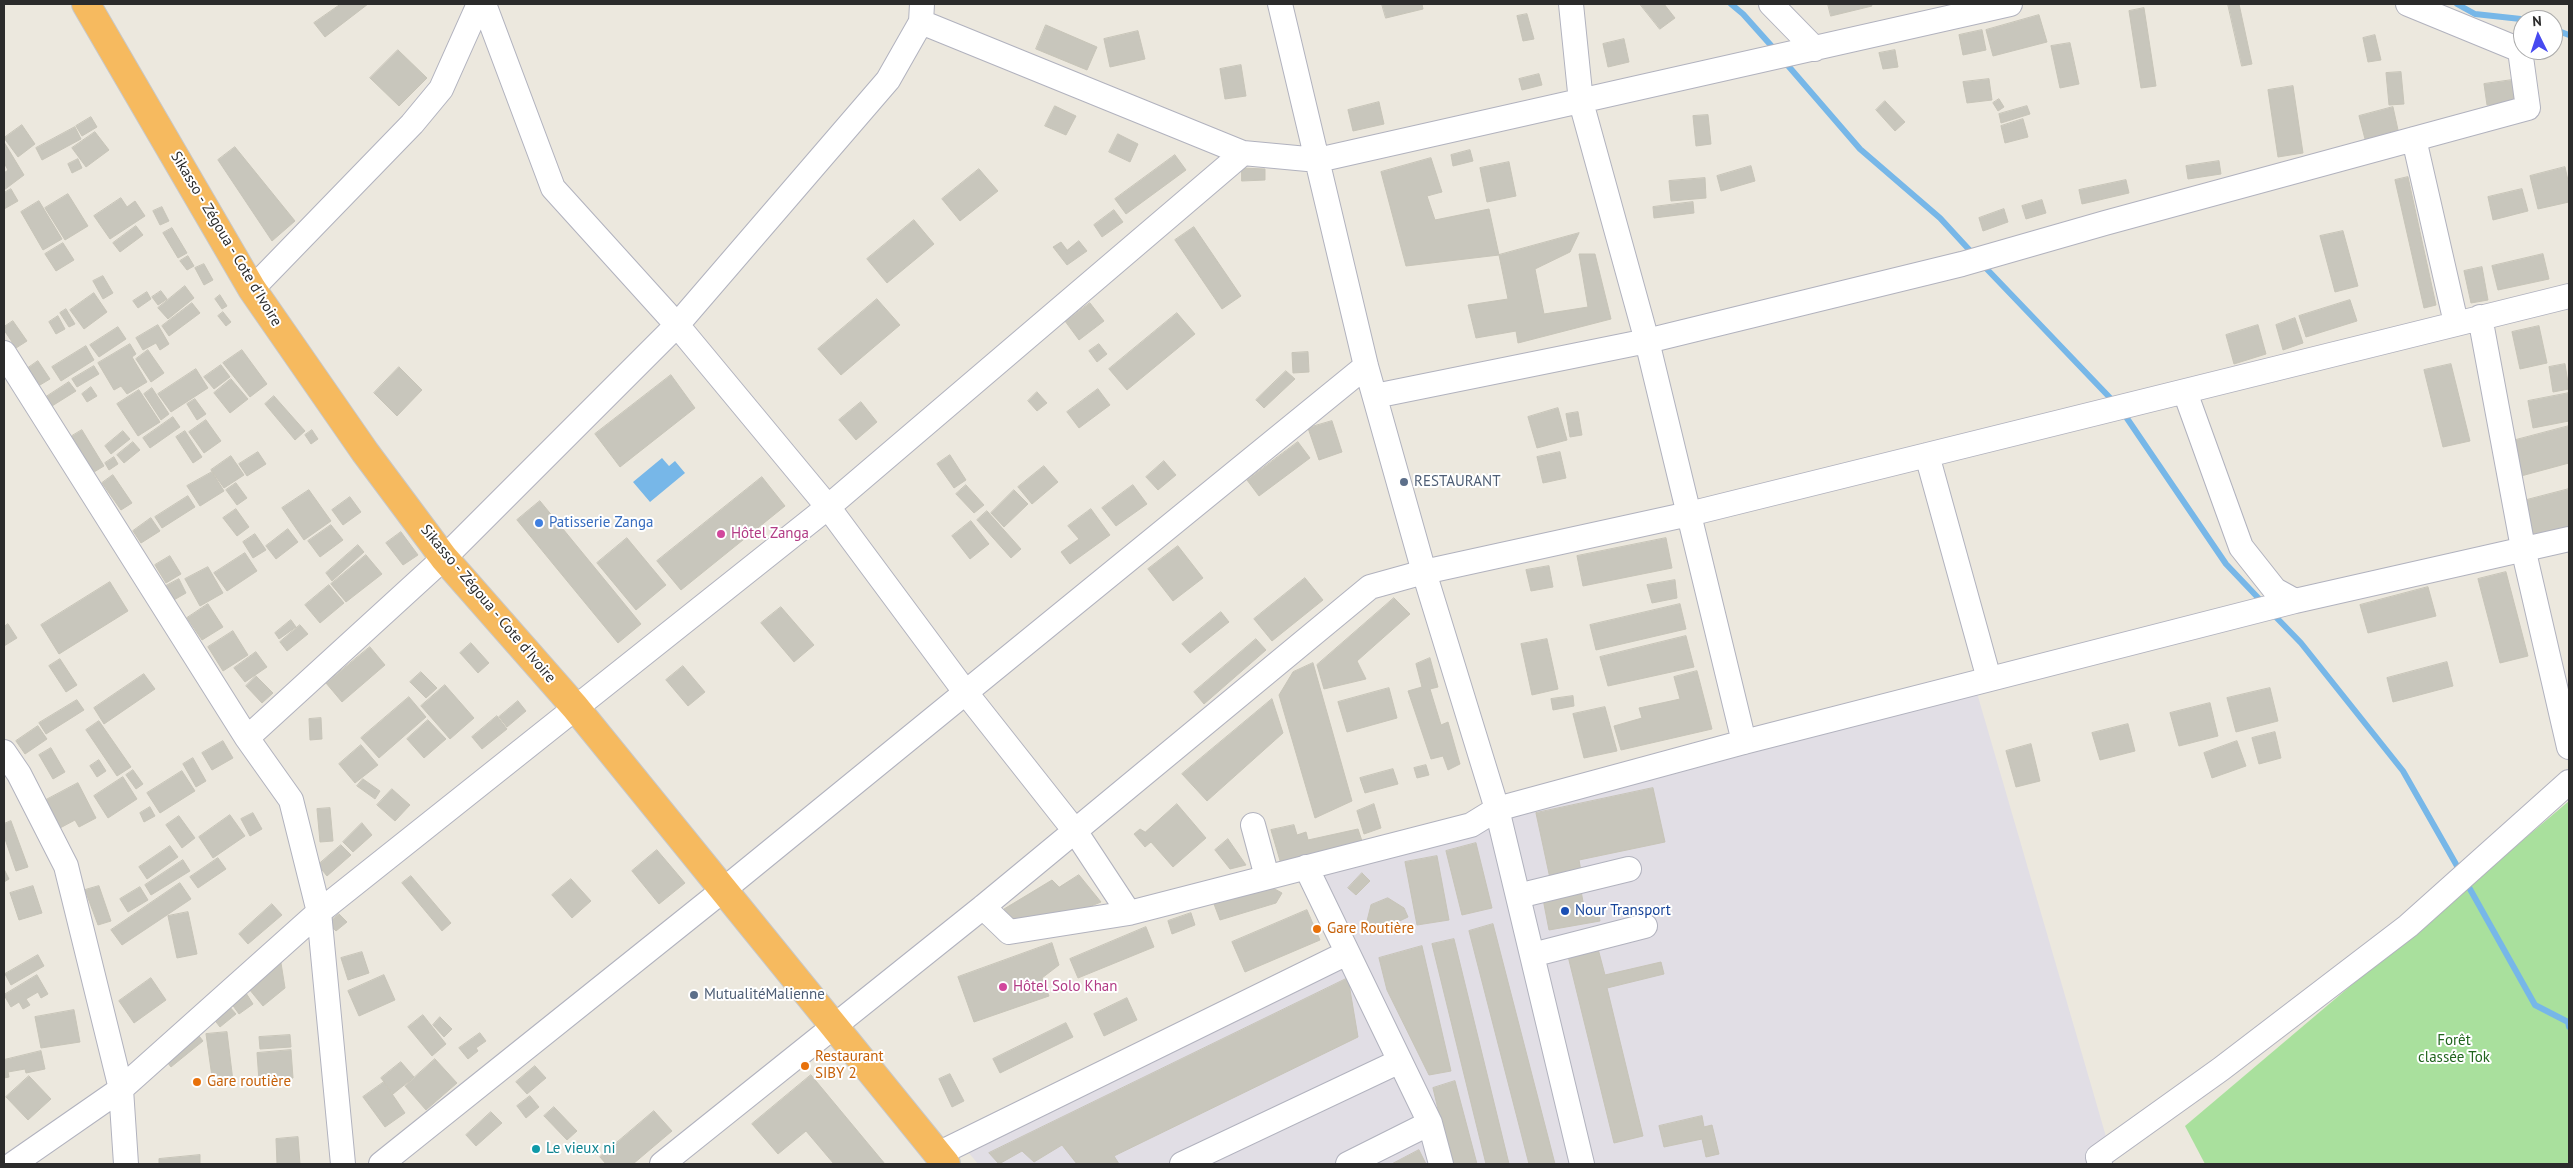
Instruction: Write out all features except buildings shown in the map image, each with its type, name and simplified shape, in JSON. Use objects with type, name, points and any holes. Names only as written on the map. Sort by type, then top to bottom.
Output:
[{"type":"highway","name":"Sikasso - Zégoua - Cote d'Ivoire","points":[[86,4],[252,289],[365,452],[444,558],[575,707],[722,891],[942,1159]]},
{"type":"street","points":[[252,289],[412,124],[441,90],[479,4]]},
{"type":"street","points":[[484,4],[553,188],[677,325],[828,507],[966,693],[1075,831],[1129,913]]},
{"type":"street","points":[[1280,4],[1366,366],[1424,572],[1498,809],[1582,1164]]},
{"type":"street","points":[[1571,4],[1581,102],[1647,341],[1744,742]]},
{"type":"street","points":[[1771,4],[1815,49]]},
{"type":"street","points":[[247,738],[444,558],[677,325],[888,80],[922,13],[1243,152],[1318,160],[2010,4]]},
{"type":"street","points":[[1375,396],[1647,341],[1962,264],[2528,108],[2520,50],[2408,4]]},
{"type":"street","points":[[2414,139],[2456,323]]},
{"type":"street","points":[[13,1164],[121,1089],[319,912],[828,507],[1243,152]]},
{"type":"street","points":[[662,1164],[982,907],[1370,587],[1424,572],[1689,514],[2569,296]]},
{"type":"street","points":[[2480,317],[2523,548],[2569,746]]},
{"type":"street","points":[[4,353],[247,738],[291,800],[319,912],[342,1164]]},
{"type":"street","points":[[382,1164],[722,891],[1366,366]]},
{"type":"street","points":[[2185,392],[2241,547],[2275,590],[2295,601]]},
{"type":"street","points":[[1927,455],[1988,679]]},
{"type":"street","points":[[982,907],[1009,932],[1129,913],[1471,825],[1498,809],[1744,742],[2295,601],[2569,538]]},
{"type":"street","points":[[4,752],[19,774],[66,866],[121,1089],[126,1164]]},
{"type":"street","points":[[2100,1164],[2098,1157],[2221,1069],[2408,926],[2569,782]]},
{"type":"street","points":[[1253,825],[1267,878]]},
{"type":"street","points":[[1306,867],[1430,1123],[1440,1164]]},
{"type":"street","points":[[1518,896],[1630,869]]},
{"type":"street","points":[[1532,955],[1645,926]]},
{"type":"street","points":[[942,1159],[1347,952]]},
{"type":"street","points":[[1182,1164],[1400,1061]]},
{"type":"street","points":[[1348,1164],[1430,1123]]},
{"type":"shaded area","points":[[1977,693],[2114,1164],[978,1164],[954,1135],[1337,949],[1302,873]]},
{"type":"green space","name":"Forêt classée Tok","points":[[2569,801],[2569,1164],[2205,1164],[2185,1126]]},
{"type":"water","points":[[662,458],[669,466],[675,461],[685,473],[650,502],[633,482]]},
{"type":"waterway","points":[[1731,4],[1743,14],[1776,51]]},
{"type":"waterway","points":[[2457,4],[2475,14],[2513,18]]},
{"type":"waterway","points":[[2563,33],[2569,35]]},
{"type":"waterway","points":[[1784,61],[1860,149],[1940,218],[1974,255]]},
{"type":"waterway","points":[[1982,264],[2115,403]]},
{"type":"waterway","points":[[2122,411],[2226,564],[2264,604]]},
{"type":"waterway","points":[[2272,613],[2301,643],[2403,771],[2461,873]]},
{"type":"waterway","points":[[2466,882],[2535,1005],[2568,1022],[2569,1027]]},
{"type":"place","name":"RESTAURANT","points":[[1404,482]]},
{"type":"place","name":"Patisserie Zanga","points":[[539,523]]},
{"type":"place","name":"Hôtel Zanga","points":[[721,534]]},
{"type":"place","name":"Nour Transport","points":[[1565,911]]},
{"type":"place","name":"Gare Routière","points":[[1317,929]]},
{"type":"place","name":"Hôtel Solo Khan","points":[[1003,987]]},
{"type":"place","name":"MutualitéMalienne","points":[[694,995]]},
{"type":"place","name":"Restaurant SIBY 2","points":[[805,1066]]},
{"type":"place","name":"Gare routière","points":[[197,1082]]},
{"type":"place","name":"Le vieux ni","points":[[536,1149]]}]
